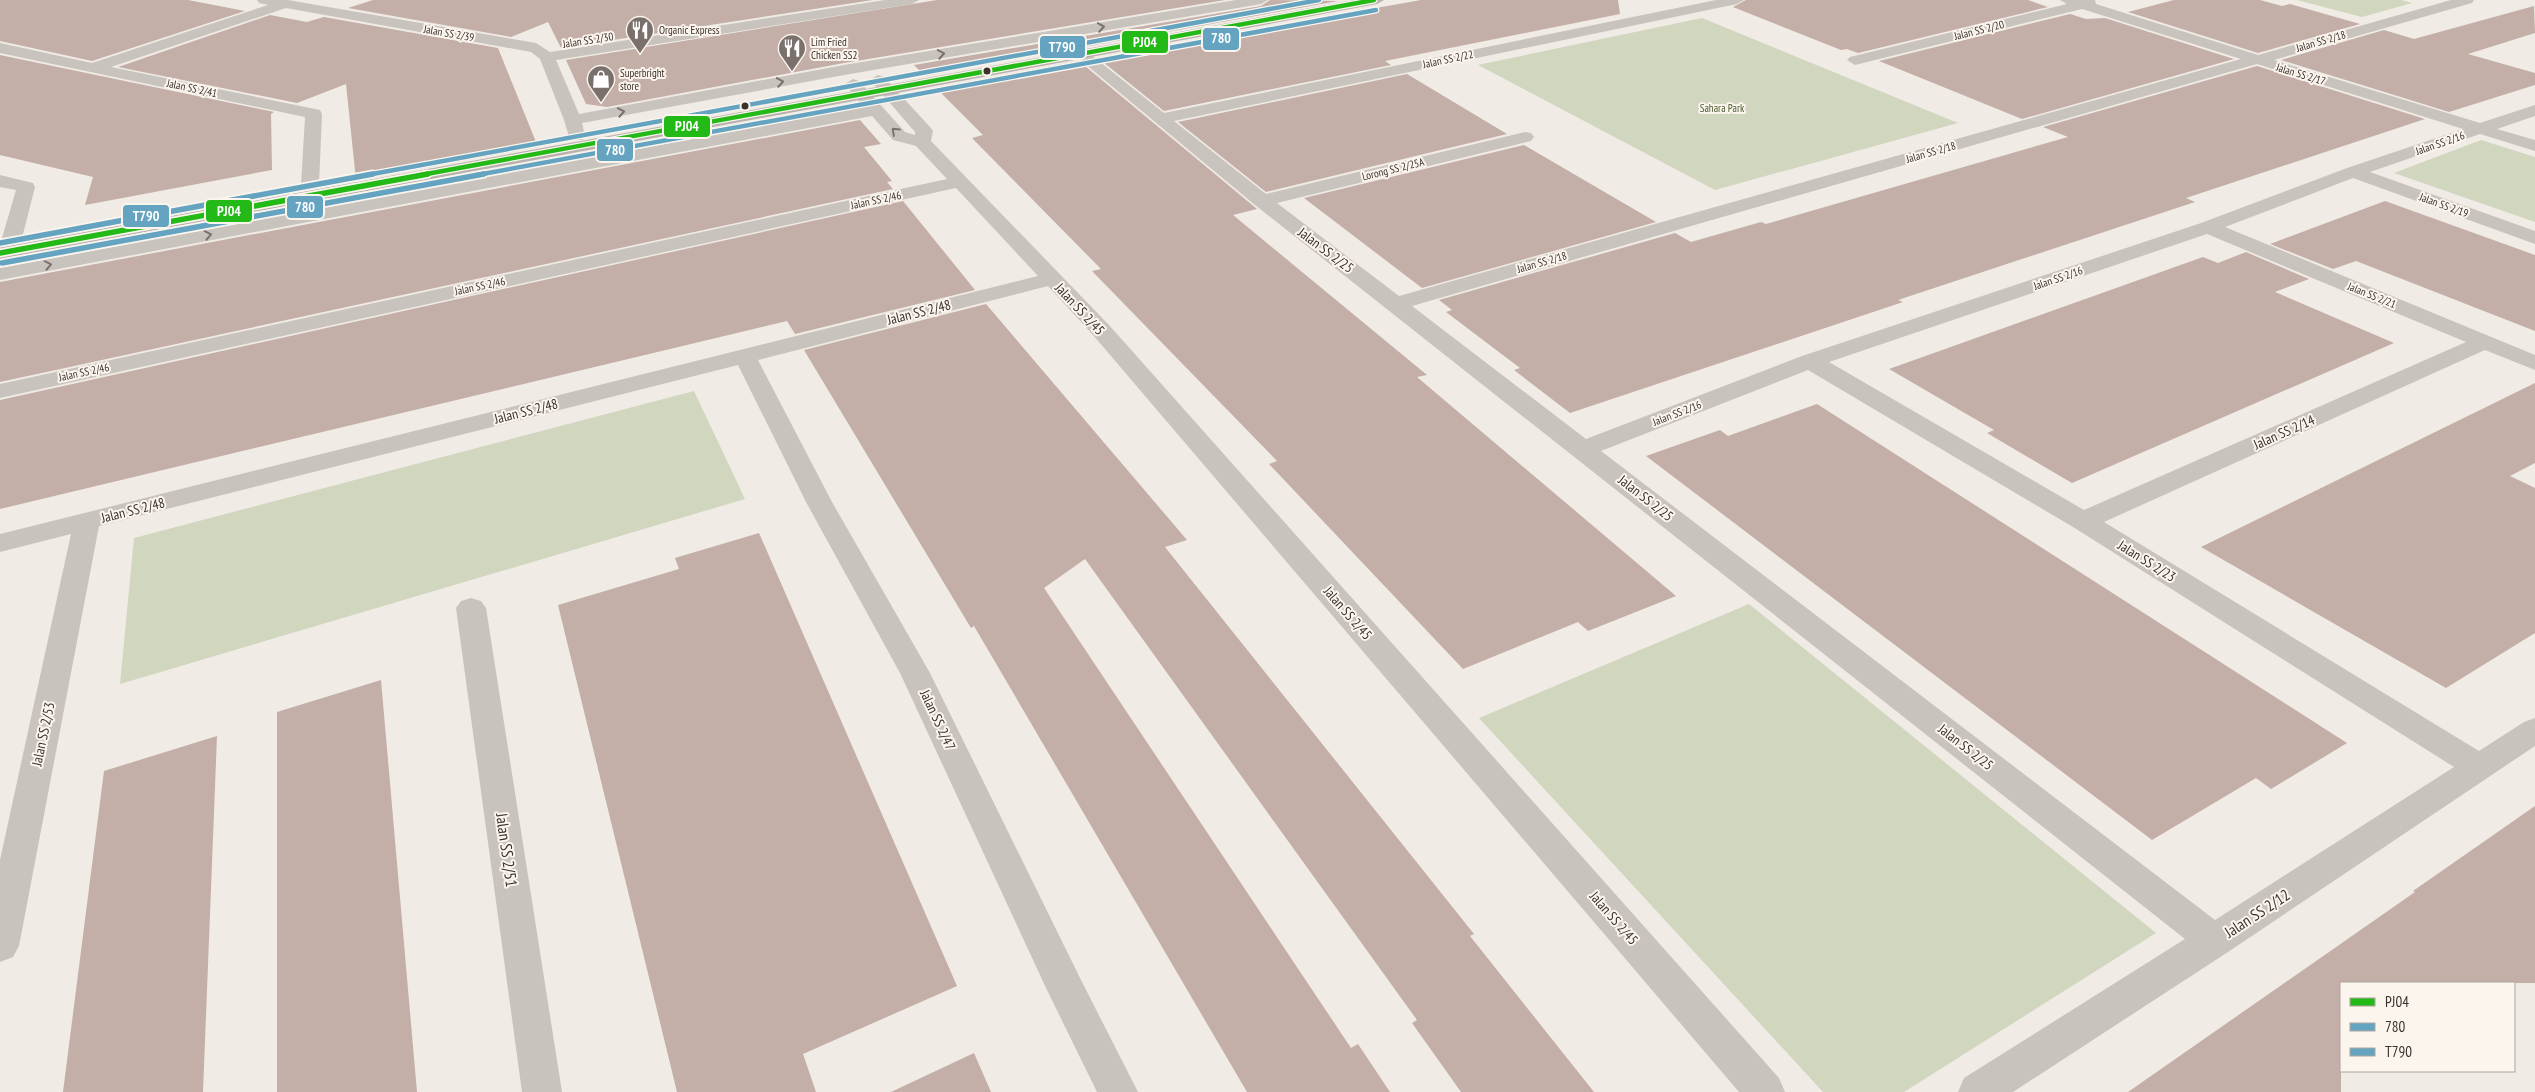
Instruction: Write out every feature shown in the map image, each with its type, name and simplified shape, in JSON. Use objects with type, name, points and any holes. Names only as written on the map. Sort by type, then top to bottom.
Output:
[{"type":"main road","points":[[4,244],[857,89],[1307,2],[1326,0]]},
{"type":"main road","points":[[882,84],[1080,53],[1349,2],[1375,0]]},
{"type":"main road","points":[[4,244],[310,185],[574,128],[857,89]]},
{"type":"street","name":"Jalan SS 2/39","points":[[264,0],[542,53]]},
{"type":"street","points":[[94,68],[292,5],[319,0]]},
{"type":"street","name":"Jalan SS 2/30","points":[[542,53],[848,0]]},
{"type":"street","points":[[912,0],[542,53],[574,128],[844,70],[1261,0]]},
{"type":"street","name":"Jalan SS 2/22","points":[[1160,119],[1737,0]]},
{"type":"street","name":"Jalan SS 2/20","points":[[1855,60],[2075,2],[2103,0]]},
{"type":"street","name":"Jalan SS 2/18","points":[[1396,304],[2467,0]]},
{"type":"street","name":"Jalan SS 2/17","points":[[2075,2],[2255,60],[2535,146]]},
{"type":"street","name":"Jalan SS 2/41","points":[[0,48],[314,114],[310,185]]},
{"type":"street","name":"Jalan SS 2/25","points":[[1080,53],[1262,201],[2215,941]]},
{"type":"street","name":"Jalan SS 2/45","points":[[882,84],[924,131],[922,142],[1107,338],[1765,1092]]},
{"type":"street","points":[[857,89],[899,136],[922,142]]},
{"type":"street","points":[[0,274],[875,110]]},
{"type":"street","name":"Jalan SS 2/16","points":[[1583,449],[1810,361],[2208,227],[2354,172],[2535,110]]},
{"type":"street","name":"Lorong SS 2/25A","points":[[1262,201],[1525,137]]},
{"type":"street","name":"Jalan SS 2/19","points":[[2354,172],[2535,238]]},
{"type":"street","points":[[0,181],[26,187],[4,244]]},
{"type":"street","name":"Jalan SS 2/46","points":[[0,391],[960,182]]},
{"type":"street","name":"Jalan SS 2/21","points":[[2208,227],[2535,363]]},
{"type":"street","name":"Jalan SS 2/48","points":[[0,543],[1052,278]]},
{"type":"street","name":"Jalan SS 2/14","points":[[2083,521],[2485,342]]},
{"type":"street","name":"Jalan SS 2/47","points":[[745,356],[819,502],[915,672],[1066,990],[1118,1092]]},
{"type":"street","name":"Jalan SS 2/23","points":[[1810,361],[2083,521],[2480,768]]},
{"type":"street","name":"Jalan SS 2/53","points":[[0,946],[87,522]]},
{"type":"street","name":"Jalan SS 2/51","points":[[471,608],[542,1092]]},
{"type":"street","name":"Jalan SS 2/12","points":[[1978,1092],[2215,941],[2535,730]]},
{"type":"green space","points":[[2297,0],[2401,0],[2412,3],[2362,17]]},
{"type":"green space","name":"Sahara Park","points":[[1702,18],[1958,123],[1715,190],[1478,65]]},
{"type":"green space","points":[[2481,140],[2535,157],[2535,222],[2394,173]]},
{"type":"green space","points":[[694,391],[745,499],[120,684],[134,538]]},
{"type":"green space","points":[[1749,604],[2156,933],[1904,1092],[1823,1092],[1479,718]]},
{"type":"building","points":[[0,0],[188,0],[245,11],[92,61],[0,41]]},
{"type":"building","points":[[373,0],[873,0],[561,48],[548,22],[511,37],[348,8]]},
{"type":"building","points":[[937,0],[1225,0],[844,63],[607,107],[586,104],[566,60]]},
{"type":"building","points":[[1270,0],[1338,1],[1084,47],[1079,46],[925,76],[914,65],[1261,6]]},
{"type":"building","points":[[1421,0],[1618,0],[1620,14],[1385,61],[1391,65],[1164,111],[1098,58]]},
{"type":"building","points":[[1746,0],[2028,0],[2048,7],[1858,53],[1847,49],[1841,50],[1733,7]]},
{"type":"building","points":[[2174,0],[2260,0],[2282,6],[2290,4],[2360,24],[2258,53],[2128,12]]},
{"type":"building","points":[[2534,6],[2535,33],[2468,54],[2535,73],[2535,85],[2449,112],[2281,60],[2384,30],[2414,39]]},
{"type":"building","points":[[2070,14],[2086,19],[2105,18],[2234,59],[2022,119],[1879,61]]},
{"type":"building","points":[[270,15],[307,22],[324,17],[498,48],[538,147],[356,180],[346,84],[297,103],[118,67]]},
{"type":"building","points":[[0,55],[274,112],[271,114],[272,170],[85,205],[93,177],[0,155]]},
{"type":"building","points":[[1079,61],[1257,209],[1233,215],[1427,375],[1417,377],[1676,596],[1588,631],[1578,622],[1463,669],[1269,464],[1277,461],[1092,271],[1101,269],[972,138],[983,135],[936,88]]},
{"type":"building","points":[[2257,66],[2425,119],[2186,198],[2195,202],[1898,300],[1903,302],[1570,413],[1514,370],[1520,368],[1446,312],[1452,310],[1439,300],[1675,233],[1691,242],[1761,222],[1766,224],[2068,137],[2043,127]]},
{"type":"building","points":[[1407,74],[1507,134],[1266,192],[1178,122]]},
{"type":"building","points":[[860,120],[881,144],[864,147],[892,181],[887,182],[893,189],[0,382],[0,282]]},
{"type":"building","points":[[1524,145],[1656,222],[1422,288],[1304,198]]},
{"type":"building","points":[[544,160],[545,164],[358,199],[357,195]]},
{"type":"building","points":[[903,201],[975,290],[795,334],[787,321],[0,509],[0,400]]},
{"type":"building","points":[[2385,201],[2535,255],[2535,331],[2356,261],[2333,269],[2270,244]]},
{"type":"building","points":[[2246,252],[2309,279],[2275,292],[2394,343],[2072,483],[1987,433],[1994,430],[1889,369],[2203,257],[2218,263]]},
{"type":"building","points":[[986,304],[1187,540],[1165,547],[1474,934],[1470,936],[1594,1092],[1461,1092],[1412,1023],[1417,1020],[1085,559],[1044,588],[1351,1048],[1358,1044],[1390,1092],[1247,1092],[974,626],[971,628],[804,350]]},
{"type":"building","points":[[2535,383],[2535,463],[2510,476],[2535,488],[2535,633],[2446,688],[2201,547]]},
{"type":"building","points":[[1817,404],[2347,743],[2271,789],[2256,778],[2152,840],[1646,456],[1720,430],[1728,436]]},
{"type":"building","points":[[759,533],[957,986],[803,1054],[816,1092],[677,1092],[558,605],[679,569],[675,558]]},
{"type":"building","points":[[381,680],[417,1092],[277,1092],[277,712]]},
{"type":"building","points":[[217,736],[203,1092],[63,1092],[104,771]]},
{"type":"building","points":[[2535,806],[2535,983],[2340,982],[2341,1092],[2128,1092],[2415,892],[2413,891]]},
{"type":"building","points":[[974,1053],[991,1092],[891,1092]]},
{"type":"transit line","name":"T790","points":[[0,243],[1319,0]]},
{"type":"transit line","name":"PJ04","points":[[0,253],[1374,0]]},
{"type":"transit line","name":"780","points":[[2,263],[1376,10]]},
{"type":"place","name":"Organic Express","points":[[640,54]]},
{"type":"place","name":"Lim Fried Chicken SS2","points":[[792,72]]},
{"type":"place","name":"Superbright store","points":[[601,103]]}]
